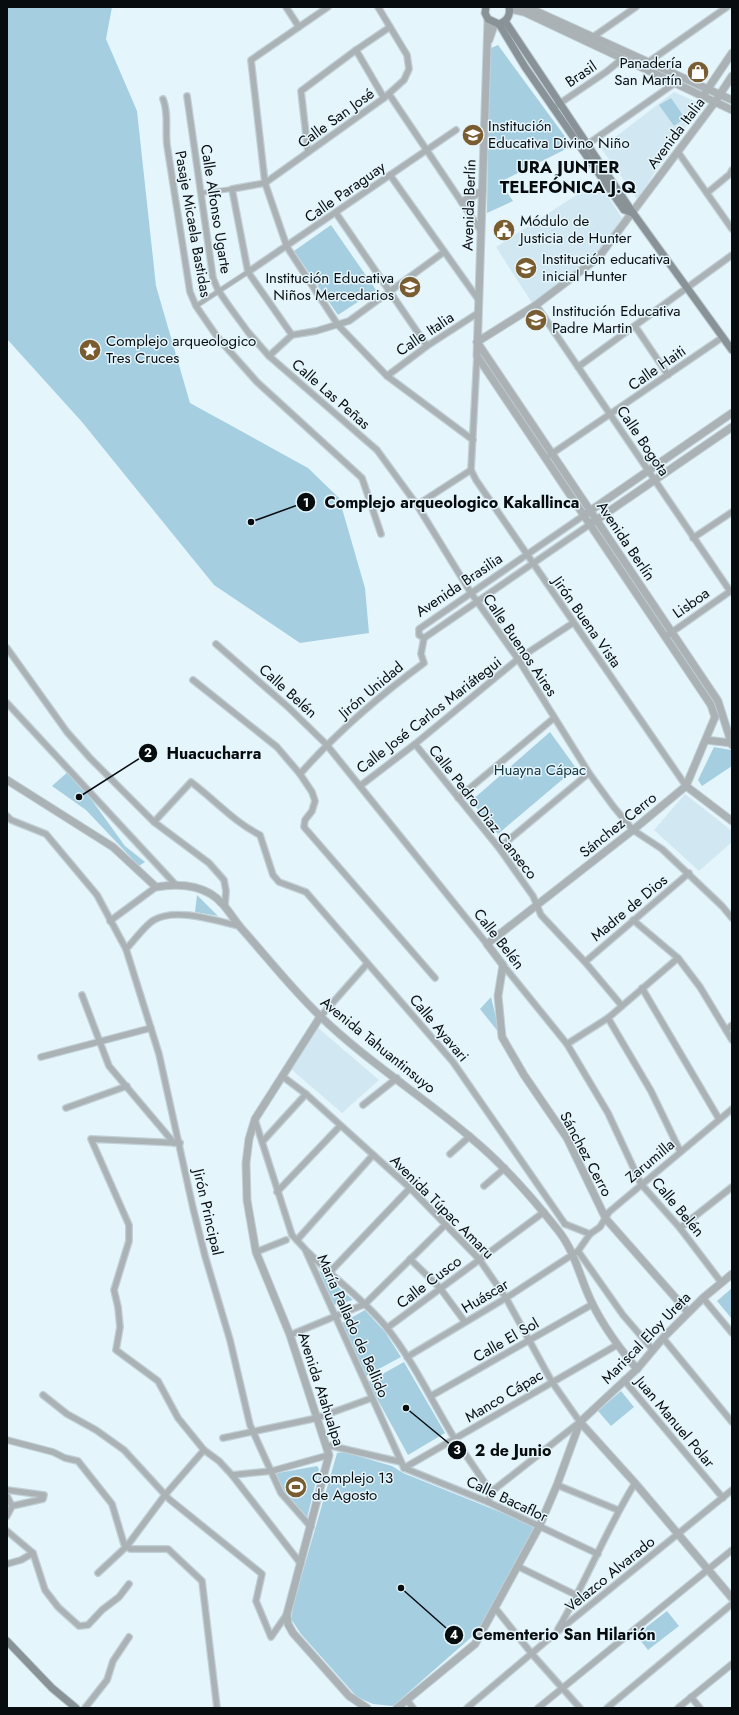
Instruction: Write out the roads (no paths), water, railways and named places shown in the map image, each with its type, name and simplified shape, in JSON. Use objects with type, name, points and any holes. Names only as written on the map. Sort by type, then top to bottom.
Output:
[{"type":"main road","points":[[480,7],[500,23],[525,67],[556,106],[585,147],[624,210],[633,213],[732,350]]},
{"type":"main road","points":[[500,23],[509,16],[510,8]]},
{"type":"main road","points":[[7,1641],[52,1688],[76,1708]]},
{"type":"street","points":[[286,7],[299,27]]},
{"type":"street","points":[[328,7],[251,60],[265,183],[287,247],[338,325],[387,376],[473,440]]},
{"type":"street","name":"Calle San José","points":[[201,193],[265,183],[384,98],[404,80],[409,69],[407,55],[378,7]]},
{"type":"street","points":[[527,7],[622,58],[732,110]]},
{"type":"street","points":[[590,40],[636,7]]},
{"type":"street","points":[[647,63],[727,7]]},
{"type":"street","points":[[510,8],[524,12],[732,100]]},
{"type":"street","name":"Avenida Berlín","points":[[486,13],[487,44],[477,356],[589,525],[718,701],[731,744]]},
{"type":"street","name":"Avenida Berlín","points":[[487,44],[500,23]]},
{"type":"street","points":[[308,152],[301,91],[390,27]]},
{"type":"street","points":[[356,50],[384,98]]},
{"type":"street","name":"Avenida Italia","points":[[703,97],[732,53]]},
{"type":"street","name":"Brasil","points":[[556,106],[606,72],[622,58]]},
{"type":"street","name":"Avenida Italia","points":[[477,342],[536,305],[598,258],[715,102],[732,76]]},
{"type":"street","points":[[585,147],[675,83]]},
{"type":"street","points":[[389,94],[481,231]]},
{"type":"street","name":"Calle Alfonso Ugarte","points":[[187,96],[213,278],[218,290],[248,332],[269,356]]},
{"type":"street","name":"Pasaje Micaela Bastidas","points":[[163,99],[167,113],[165,127],[167,145],[190,292],[196,306],[218,338],[257,382],[362,478],[381,534]]},
{"type":"street","name":"Calle Paraguay","points":[[248,272],[287,247],[456,130]]},
{"type":"street","points":[[678,152],[732,229]]},
{"type":"street","points":[[707,193],[730,174],[732,170]]},
{"type":"street","points":[[390,175],[478,299]]},
{"type":"street","points":[[232,189],[248,272],[292,335]]},
{"type":"street","points":[[462,202],[482,191]]},
{"type":"street","points":[[336,213],[427,346]]},
{"type":"street","points":[[269,356],[292,335],[316,331],[348,321],[444,252]]},
{"type":"street","points":[[578,367],[732,255]]},
{"type":"street","points":[[196,306],[218,290],[248,272]]},
{"type":"street","name":"Calle Bogota","points":[[536,305],[693,538],[731,590]]},
{"type":"street","name":"Calle Italia","points":[[387,376],[427,346],[478,313]]},
{"type":"street","points":[[635,326],[668,375]]},
{"type":"street","name":"Calle Haiti","points":[[545,459],[723,337]]},
{"type":"street","name":"Avenida Berlín","points":[[477,342],[596,520],[711,705],[715,717]]},
{"type":"street","name":"Calle Las Peñas","points":[[269,356],[377,450]]},
{"type":"street","points":[[420,503],[471,470],[477,356]]},
{"type":"street","name":"Avenida Brasilia","points":[[732,414],[418,629],[419,635],[424,638],[732,427]]},
{"type":"street","name":"Calle Buenos Aires","points":[[377,450],[417,505],[471,593],[518,660],[589,773],[634,830],[662,849],[689,873],[732,918]]},
{"type":"street","name":"Jirón Buena Vista","points":[[471,470],[476,480],[532,564],[686,786]]},
{"type":"street","points":[[693,538],[732,512]]},
{"type":"street","name":"Lisboa","points":[[668,634],[731,590]]},
{"type":"street","name":"Calle José Carlos Mariátegui","points":[[360,786],[415,744],[518,660],[573,623]]},
{"type":"street","name":"Jirón Unidad","points":[[300,774],[326,744],[389,689],[424,663],[421,654],[424,638]]},
{"type":"street","name":"Calle Belén","points":[[216,644],[288,707],[326,744],[567,1044],[608,1113],[642,1184],[680,1228],[721,1282]]},
{"type":"street","points":[[7,648],[67,732],[90,758],[154,822],[214,868],[224,880],[226,891],[225,905]]},
{"type":"street","points":[[193,680],[277,746],[300,774],[312,792],[315,801],[312,811],[304,820],[304,827],[435,978]]},
{"type":"street","points":[[7,703],[175,884]]},
{"type":"street","points":[[715,717],[723,715]]},
{"type":"street","name":"Sánchez Cerro","points":[[487,944],[634,830],[686,786],[715,717]]},
{"type":"street","points":[[458,798],[554,718]]},
{"type":"street","points":[[706,740],[731,744]]},
{"type":"street","name":"Calle Pedro Diaz Canseco","points":[[415,744],[499,848],[533,896],[541,915],[585,962],[622,1006]]},
{"type":"street","points":[[499,848],[589,773]]},
{"type":"street","points":[[7,780],[113,847],[156,887],[110,921]]},
{"type":"street","name":"Calle Ayavari","points":[[154,822],[191,782],[242,826],[260,836],[272,870],[279,882],[306,892],[453,1062],[565,1224]]},
{"type":"street","points":[[686,786],[732,821]]},
{"type":"street","name":"Jirón Principal","points":[[7,816],[11,820],[46,834],[97,895],[126,949],[159,1054],[177,1143],[205,1256],[230,1340],[252,1432],[272,1471],[281,1493],[311,1527]]},
{"type":"street","name":"Madre de Dios","points":[[585,962],[689,873]]},
{"type":"street","name":"Avenida Tahuantinsuyo","points":[[156,887],[175,884],[210,894],[225,905],[239,926],[287,983],[320,1016],[359,1050],[470,1136],[505,1168],[544,1212],[576,1252],[593,1304],[616,1345],[637,1369]]},
{"type":"street","points":[[126,949],[155,920],[172,915],[186,915],[239,926]]},
{"type":"street","points":[[633,920],[678,958],[700,987],[732,1040]]},
{"type":"street","points":[[567,1044],[608,1018],[678,958]]},
{"type":"street","points":[[320,1016],[368,964]]},
{"type":"street","name":"Sánchez Cerro","points":[[503,965],[498,996],[502,1037],[524,1075],[567,1138],[606,1219],[688,1312]]},
{"type":"street","points":[[642,988],[719,1119]]},
{"type":"street","points":[[82,995],[110,1066],[177,1143]]},
{"type":"street","name":"Avenida Atahualpa","points":[[287,1614],[329,1455],[290,1335],[256,1252],[247,1200],[246,1163],[249,1139],[255,1119],[320,1016]]},
{"type":"street","points":[[608,1018],[651,1091],[680,1151]]},
{"type":"street","points":[[726,1030],[732,1025]]},
{"type":"street","points":[[41,1057],[151,1028]]},
{"type":"street","name":"Avenida Túpac Amaru","points":[[282,1076],[306,1094],[410,1188],[479,1259],[506,1298],[552,1382],[580,1422]]},
{"type":"street","points":[[363,1106],[397,1078]]},
{"type":"street","points":[[66,1108],[127,1086]]},
{"type":"street","points":[[263,1141],[306,1094]]},
{"type":"street","name":"Zarumilla","points":[[576,1252],[590,1234],[600,1227],[610,1212],[680,1151],[732,1109]]},
{"type":"street","points":[[255,1119],[263,1141],[276,1192],[292,1235],[297,1240],[373,1155]]},
{"type":"street","points":[[276,1192],[340,1126]]},
{"type":"street","points":[[450,1154],[470,1136]]},
{"type":"street","points":[[177,1143],[91,1139],[129,1225],[129,1241],[114,1290],[118,1307],[120,1327],[116,1350],[158,1381],[178,1418],[204,1450],[219,1461],[232,1475],[301,1564]]},
{"type":"street","points":[[484,1186],[505,1168]]},
{"type":"street","points":[[680,1228],[732,1186]]},
{"type":"street","points":[[329,1273],[410,1188]]},
{"type":"street","name":"Calle Cusco","points":[[387,1328],[544,1212]]},
{"type":"street","points":[[559,1231],[565,1224],[590,1234]]},
{"type":"street","points":[[290,1335],[365,1304],[445,1225]]},
{"type":"street","points":[[256,1252],[286,1240]]},
{"type":"street","name":"María Pallado de Bellido","points":[[297,1240],[305,1249],[404,1468]]},
{"type":"street","points":[[305,1249],[329,1273],[365,1304],[387,1328],[431,1396],[455,1439],[491,1492]]},
{"type":"street","points":[[576,1252],[623,1315],[653,1350]]},
{"type":"street","name":"Huáscar","points":[[407,1357],[506,1298],[576,1252]]},
{"type":"street","points":[[410,1259],[440,1288],[465,1322]]},
{"type":"street","name":"Mariscal Eloy Ureta","points":[[580,1422],[637,1369],[663,1338],[688,1312],[732,1274]]},
{"type":"street","points":[[703,1298],[732,1333]]},
{"type":"street","name":"Calle El Sol","points":[[431,1396],[593,1304]]},
{"type":"street","points":[[663,1338],[732,1422]]},
{"type":"street","name":"Manco Cápac","points":[[404,1468],[616,1345]]},
{"type":"street","name":"Juan Manuel Polar","points":[[624,1380],[723,1498]]},
{"type":"street","points":[[43,1395],[67,1414],[96,1430],[124,1450],[165,1496],[262,1574],[256,1601],[271,1637],[287,1614]]},
{"type":"street","points":[[223,1438],[317,1418],[372,1398]]},
{"type":"street","points":[[580,1422],[635,1483],[732,1598]]},
{"type":"street","points":[[397,1708],[475,1644],[496,1609],[539,1527],[557,1485],[580,1422]]},
{"type":"street","points":[[488,1502],[491,1492],[580,1422]]},
{"type":"street","points":[[7,1440],[53,1452],[65,1458],[78,1461],[112,1504],[124,1544],[130,1549],[168,1549],[202,1581],[217,1708]]},
{"type":"street","points":[[327,1445],[401,1462]]},
{"type":"street","points":[[98,1573],[127,1546],[165,1496],[204,1450]]},
{"type":"street","points":[[232,1475],[272,1471],[329,1455]]},
{"type":"street","name":"Calle Bacaflor","points":[[404,1468],[488,1502],[598,1554]]},
{"type":"street","points":[[556,1632],[578,1596],[618,1510],[635,1483]]},
{"type":"street","points":[[557,1485],[618,1510]]},
{"type":"street","points":[[7,1490],[44,1495],[43,1499],[12,1506]]},
{"type":"street","name":"Velazco Alvarado","points":[[467,1708],[556,1632],[732,1490]]},
{"type":"street","points":[[7,1496],[12,1506]]},
{"type":"street","points":[[7,1516],[12,1506]]},
{"type":"street","points":[[7,1531],[33,1553],[45,1590],[58,1607],[79,1626],[88,1624],[102,1610],[119,1597],[129,1584]]},
{"type":"street","points":[[538,1708],[732,1550]]},
{"type":"street","points":[[7,1564],[20,1560],[33,1553]]},
{"type":"street","points":[[518,1566],[578,1596]]},
{"type":"street","points":[[607,1708],[732,1604]]},
{"type":"street","points":[[496,1609],[532,1654],[580,1708]]},
{"type":"street","points":[[287,1614],[288,1624],[293,1633],[349,1696],[367,1708]]},
{"type":"street","points":[[85,1708],[107,1680],[113,1662],[129,1637]]},
{"type":"street","points":[[678,1708],[732,1664]]},
{"type":"street","points":[[691,1698],[700,1708]]},
{"type":"street","points":[[407,1700],[413,1708]]},
{"type":"place","name":"Panadería San Martín","points":[[698,72]]},
{"type":"place","name":"Institución Educativa Divino Niño","points":[[473,135]]},
{"type":"place","name":"Módulo de Justicia de Hunter","points":[[504,230]]},
{"type":"place","name":"Institución educativa inicial Hunter","points":[[526,268]]},
{"type":"place","name":"Institución Educativa Niños Mercedarios","points":[[410,287]]},
{"type":"place","name":"Institución Educativa Padre Martin","points":[[536,320]]},
{"type":"place","name":"Complejo arqueologico Tres Cruces","points":[[90,350]]},
{"type":"place","name":"Complejo arqueologico Kakallinca","points":[[251,522]]},
{"type":"place","name":"Huacucharra","points":[[79,797]]},
{"type":"place","name":"2 de Junio","points":[[406,1408]]},
{"type":"place","name":"Complejo 13 de Agosto","points":[[296,1487]]},
{"type":"place","name":"Cementerio San Hilarión","points":[[401,1588]]},
{"type":"district","name":"URA JUNTER TELEFÓNICA J.Q","points":[[568,177]]},
{"type":"park label","name":"Huayna Cápac","points":[[540,770]]}]
